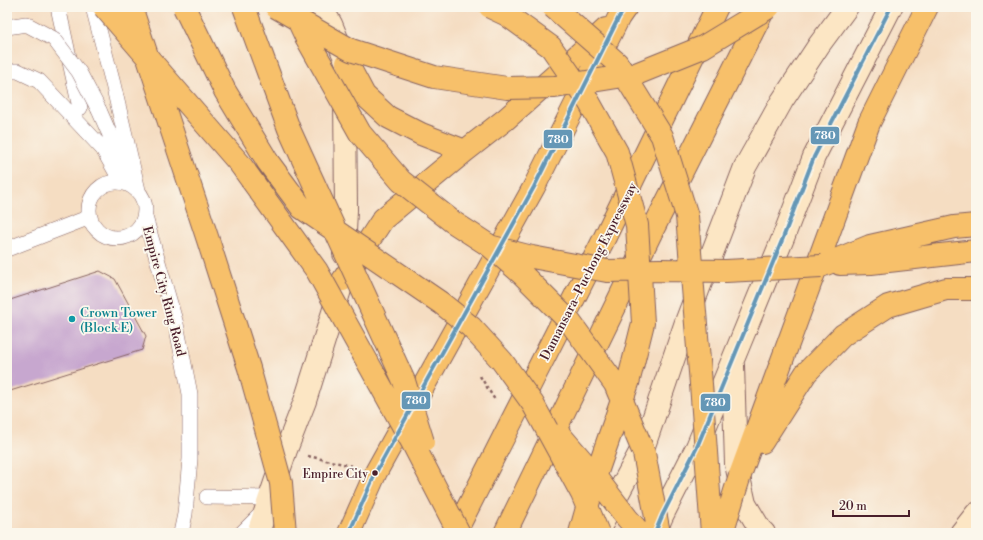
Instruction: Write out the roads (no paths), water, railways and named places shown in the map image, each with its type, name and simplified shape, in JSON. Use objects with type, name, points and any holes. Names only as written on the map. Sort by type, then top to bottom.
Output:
[{"type":"highway","points":[[104,7],[240,164],[317,272],[412,442],[458,533]]},
{"type":"highway","points":[[131,7],[249,368],[281,483],[285,533]]},
{"type":"highway","points":[[184,7],[229,97],[268,162],[302,208],[441,303],[471,327],[502,361],[533,404],[591,471],[640,533]]},
{"type":"highway","points":[[244,7],[289,129],[404,381],[438,489],[443,533]]},
{"type":"highway","points":[[276,7],[352,50],[434,77],[507,88],[555,86],[636,74],[703,47],[769,7]]},
{"type":"highway","points":[[292,7],[306,37],[360,133],[401,181],[452,222],[490,246],[522,274],[570,322],[615,384],[644,452],[659,533]]},
{"type":"highway","points":[[490,7],[507,15],[551,47],[589,102],[617,152],[637,225],[643,323],[628,382],[597,472],[580,533]]},
{"type":"highway","points":[[554,7],[617,63],[662,136],[687,216],[712,533]]},
{"type":"highway","name":"Damansara–Puchong Expressway","points":[[455,533],[603,241],[717,7]]},
{"type":"highway","points":[[505,533],[650,235],[765,7]]},
{"type":"highway","points":[[722,533],[740,475],[869,122],[927,7]]},
{"type":"highway","points":[[343,280],[383,219],[506,119],[566,66],[622,12]]},
{"type":"highway","points":[[349,533],[376,472],[534,187],[622,12]]},
{"type":"highway","points":[[347,63],[364,94],[388,117],[421,134],[465,151]]},
{"type":"highway","points":[[821,266],[870,246],[954,227],[976,225]]},
{"type":"highway","points":[[490,246],[532,257],[607,271],[726,271],[871,263],[976,252]]},
{"type":"highway","points":[[740,475],[806,373],[843,335],[888,306],[946,289],[976,289]]},
{"type":"highway","points":[[533,404],[582,494],[597,533]]},
{"type":"main road","points":[[258,533],[286,450],[305,401],[343,280],[346,210],[345,96],[347,63],[331,24],[321,7]]},
{"type":"main road","points":[[597,533],[645,443],[686,322],[745,167],[782,101],[819,45],[847,7]]},
{"type":"main road","points":[[655,533],[697,447],[783,238],[814,157],[891,7]]},
{"type":"main road","points":[[733,358],[736,464],[745,504],[764,533]]},
{"type":"main road","points":[[961,533],[976,514]]},
{"type":"lane","points":[[58,7],[80,108]]},
{"type":"lane","points":[[93,7],[131,183]]},
{"type":"lane","points":[[7,28],[26,24],[54,39],[79,72],[99,110],[131,183]]},
{"type":"lane","points":[[7,72],[18,71],[40,81],[103,149],[144,198],[146,207],[145,217],[142,226],[135,232],[127,237],[118,238],[108,237],[100,233],[94,226],[90,217],[89,208],[91,199],[96,191],[103,185],[112,182],[131,183]]},
{"type":"lane","points":[[7,249],[90,217]]},
{"type":"lane","name":"Empire City Ring Road","points":[[145,217],[176,324],[190,394],[190,459],[185,514],[181,533]]},
{"type":"lane","points":[[206,497],[268,503]]},
{"type":"lane","points":[[242,533],[268,503]]},
{"type":"place","name":"Crown Tower (Block E)","points":[[72,319]]},
{"type":"place","name":"Empire City","points":[[375,473]]}]
